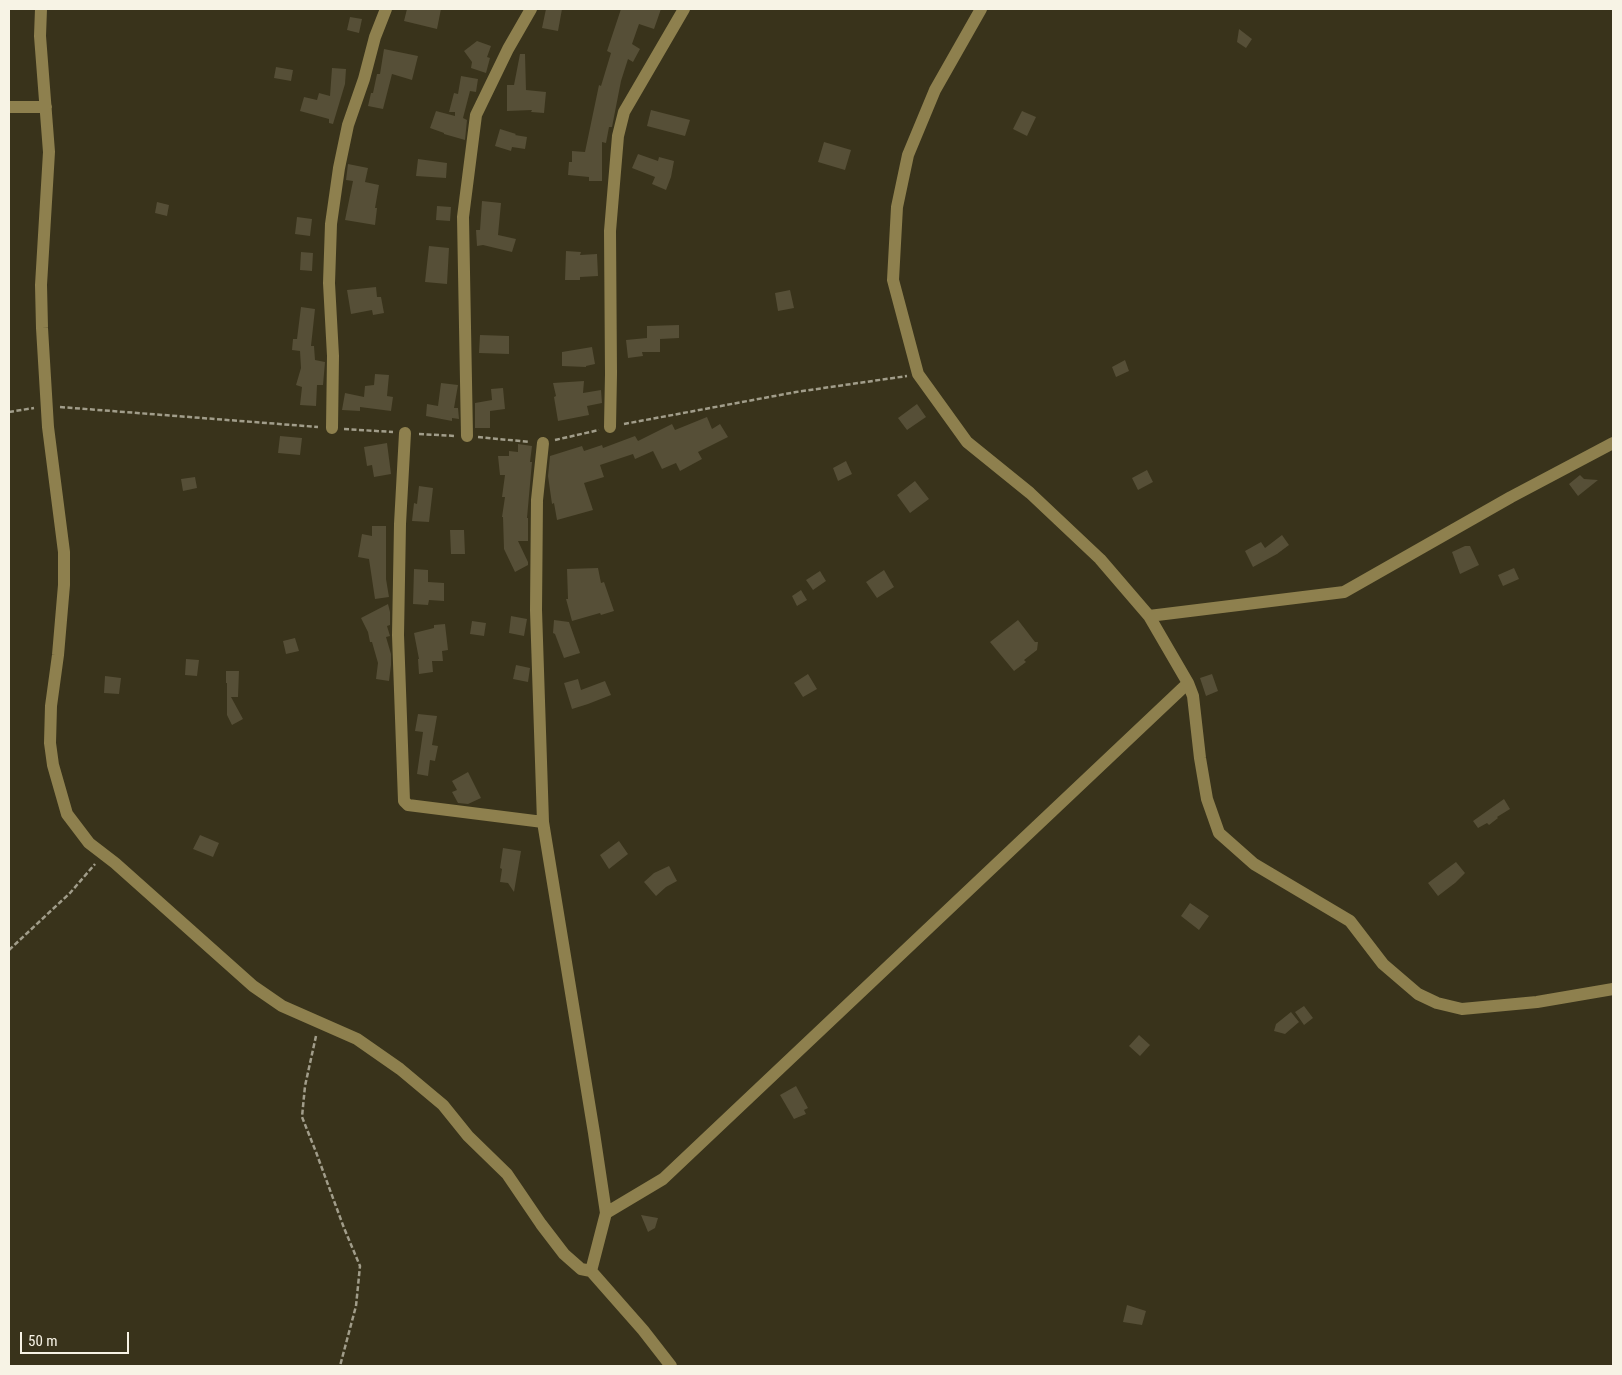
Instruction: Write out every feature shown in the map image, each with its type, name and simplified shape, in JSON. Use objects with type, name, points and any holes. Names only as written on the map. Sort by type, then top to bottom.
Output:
[{"type":"street","points":[[41,9],[40,36],[50,152],[41,285],[42,311],[48,427],[64,552],[64,585],[50,744],[53,765],[67,814],[89,843],[104,854],[252,986],[282,1006],[357,1039],[400,1070],[443,1105],[468,1136],[507,1174],[564,1254],[581,1269],[591,1271],[643,1330],[671,1366]]},
{"type":"street","points":[[332,428],[333,356],[329,283],[331,224],[348,125],[364,79],[375,36],[386,9]]},
{"type":"street","points":[[467,436],[463,217],[476,115],[508,49],[531,9]]},
{"type":"street","points":[[610,427],[610,232],[618,136],[624,112],[684,9]]},
{"type":"street","points":[[981,9],[932,98],[908,155],[897,207],[892,280],[918,374],[967,442],[1030,493],[1100,559],[1149,616],[1194,696],[1200,758],[1207,799],[1219,833],[1254,864],[1350,921],[1383,964],[1418,994],[1437,1003],[1462,1009],[1537,1002],[1613,989]]},
{"type":"street","points":[[9,107],[46,106]]},
{"type":"street","points":[[405,433],[400,524],[398,634],[404,801],[408,805],[543,822]]},
{"type":"street","points":[[542,443],[537,500],[536,610],[543,822],[606,1213],[591,1271]]},
{"type":"street","points":[[1149,616],[1344,592],[1510,497],[1613,443]]},
{"type":"street","points":[[606,1213],[663,1179],[1188,683]]},
{"type":"path","points":[[9,950],[70,893],[104,854]]},
{"type":"path","points":[[319,1022],[305,1086],[302,1117],[360,1266],[356,1306],[340,1366]]},
{"type":"building","points":[[407,9],[441,9],[437,29],[404,21]]},
{"type":"building","points":[[546,9],[562,9],[558,31],[542,28]]},
{"type":"building","points":[[621,9],[661,9],[654,29],[639,24],[632,44],[640,49],[633,62],[628,59],[621,81],[612,127],[609,127],[606,143],[602,142],[602,181],[589,181],[589,177],[568,175],[569,162],[572,162],[572,151],[585,152],[599,85],[601,86],[611,53],[607,51]]},
{"type":"building","points":[[350,17],[362,19],[359,33],[347,30]]},
{"type":"building","points":[[1239,29],[1252,39],[1246,48],[1237,42]]},
{"type":"building","points":[[477,41],[491,46],[487,57],[490,58],[486,73],[471,68],[472,62],[464,51]]},
{"type":"building","points":[[384,49],[418,56],[412,80],[392,74],[383,109],[368,106],[377,74],[380,74]]},
{"type":"building","points":[[520,54],[525,54],[526,90],[546,92],[544,113],[531,112],[532,110],[507,111],[507,85],[514,85]]},
{"type":"building","points":[[276,67],[293,70],[291,81],[274,78]]},
{"type":"building","points":[[332,68],[346,69],[345,84],[333,124],[329,123],[329,119],[300,111],[304,97],[317,100],[319,93],[330,96]]},
{"type":"building","points":[[461,76],[478,79],[476,92],[470,91],[463,118],[467,120],[465,140],[430,128],[436,111],[455,116],[455,112],[449,112],[454,93],[458,94]]},
{"type":"building","points":[[651,110],[690,120],[685,136],[647,126]]},
{"type":"building","points":[[1022,111],[1036,117],[1027,136],[1013,129]]},
{"type":"building","points":[[500,129],[527,137],[525,149],[512,147],[511,151],[495,146]]},
{"type":"building","points":[[824,142],[851,150],[845,170],[818,162]]},
{"type":"building","points":[[638,154],[658,161],[659,157],[674,161],[666,190],[652,184],[655,177],[632,168]]},
{"type":"building","points":[[418,159],[447,163],[446,178],[416,176]]},
{"type":"building","points":[[348,164],[368,168],[365,182],[379,185],[375,208],[377,208],[375,225],[345,220],[353,181],[346,180]]},
{"type":"building","points":[[482,201],[501,203],[498,235],[516,239],[512,252],[483,245],[477,246],[476,230],[480,230]]},
{"type":"building","points":[[157,202],[169,205],[167,216],[155,213]]},
{"type":"building","points":[[437,206],[451,207],[450,221],[436,220]]},
{"type":"building","points":[[297,217],[312,219],[310,236],[295,234]]},
{"type":"building","points":[[429,246],[449,248],[447,284],[425,282]]},
{"type":"building","points":[[566,251],[581,252],[580,255],[597,254],[598,276],[580,277],[580,280],[565,280]]},
{"type":"building","points":[[301,252],[313,253],[312,271],[300,270]]},
{"type":"building","points":[[376,287],[377,297],[381,297],[384,313],[373,315],[372,310],[351,314],[347,290]]},
{"type":"building","points":[[790,290],[794,308],[778,311],[775,293]]},
{"type":"building","points":[[301,307],[315,309],[311,346],[314,346],[315,360],[325,362],[323,385],[317,385],[316,406],[300,405],[302,387],[296,385],[301,368],[300,351],[292,350],[293,339],[297,339]]},
{"type":"building","points":[[679,325],[679,338],[660,339],[660,352],[642,352],[643,356],[628,358],[626,340],[647,338],[647,326]]},
{"type":"building","points":[[480,335],[509,336],[509,354],[479,353]]},
{"type":"building","points":[[592,347],[595,364],[586,367],[562,366],[562,352]]},
{"type":"building","points":[[1125,360],[1129,371],[1116,377],[1112,367]]},
{"type":"building","points":[[375,374],[389,375],[387,396],[393,397],[391,411],[360,407],[360,411],[342,410],[345,393],[364,397],[365,386],[374,385]]},
{"type":"building","points":[[584,381],[583,393],[601,390],[602,403],[587,406],[589,415],[558,421],[553,383]]},
{"type":"building","points":[[441,383],[458,385],[454,408],[458,408],[459,419],[452,418],[452,421],[426,416],[427,404],[438,406]]},
{"type":"building","points":[[503,388],[505,409],[490,411],[490,428],[475,428],[475,403],[492,400],[491,389]]},
{"type":"building","points":[[917,404],[926,417],[907,430],[898,418]]},
{"type":"building","points":[[707,417],[712,429],[720,424],[728,437],[698,452],[702,459],[680,471],[676,463],[662,469],[653,451],[635,459],[633,454],[600,465],[604,477],[584,483],[593,510],[557,520],[554,503],[552,504],[548,476],[550,456],[582,446],[584,451],[602,445],[603,448],[635,436],[638,441],[672,424],[675,430]]},
{"type":"building","points":[[280,436],[302,438],[300,455],[278,453]]},
{"type":"building","points":[[387,443],[391,474],[374,477],[372,465],[367,466],[364,447]]},
{"type":"building","points":[[518,444],[532,446],[530,462],[532,462],[527,518],[528,541],[518,541],[528,565],[515,572],[504,549],[502,517],[505,497],[502,497],[505,475],[500,475],[498,456],[509,456],[509,451],[518,452]]},
{"type":"building","points":[[846,461],[852,474],[838,481],[833,468]]},
{"type":"building","points":[[1147,470],[1153,482],[1138,490],[1132,478]]},
{"type":"building","points":[[1580,475],[1584,479],[1598,480],[1578,496],[1569,484]]},
{"type":"building","points":[[195,477],[197,488],[183,491],[181,479]]},
{"type":"building","points":[[915,481],[929,499],[910,513],[897,495]]},
{"type":"building","points":[[419,486],[433,488],[429,522],[412,521],[414,503],[417,504]]},
{"type":"building","points":[[372,526],[386,526],[386,579],[389,597],[375,599],[369,559],[358,557],[362,534],[372,536]]},
{"type":"building","points":[[450,530],[464,530],[465,554],[451,554]]},
{"type":"building","points":[[1282,535],[1289,545],[1253,567],[1245,551],[1261,542],[1265,548]]},
{"type":"building","points":[[1465,546],[1470,546],[1479,565],[1460,574],[1452,552]]},
{"type":"building","points":[[598,568],[601,583],[604,582],[614,611],[572,621],[566,599],[568,599],[567,569]]},
{"type":"building","points":[[1514,568],[1519,579],[1503,586],[1498,575]]},
{"type":"building","points":[[414,569],[428,570],[428,582],[444,583],[444,601],[429,600],[428,605],[413,604]]},
{"type":"building","points":[[884,570],[894,587],[877,598],[866,582]]},
{"type":"building","points":[[820,571],[826,581],[813,590],[806,580]]},
{"type":"building","points":[[801,590],[807,600],[797,606],[792,596]]},
{"type":"building","points":[[388,604],[390,625],[387,626],[390,636],[386,637],[391,654],[389,681],[376,679],[378,663],[372,642],[370,642],[368,632],[361,618]]},
{"type":"building","points":[[511,616],[527,619],[524,636],[509,633]]},
{"type":"building","points":[[554,620],[569,622],[580,653],[564,658],[553,633]]},
{"type":"building","points":[[1018,620],[1035,642],[1038,642],[1037,650],[1014,671],[990,642]]},
{"type":"building","points":[[472,621],[486,623],[484,636],[470,634]]},
{"type":"building","points":[[445,624],[448,650],[442,651],[443,661],[432,661],[433,672],[419,674],[419,659],[414,633],[434,628],[434,625]]},
{"type":"building","points":[[295,638],[299,651],[286,654],[283,641]]},
{"type":"building","points":[[186,659],[199,660],[197,676],[185,675]]},
{"type":"building","points":[[516,665],[530,668],[528,682],[513,679]]},
{"type":"building","points":[[226,671],[239,671],[238,697],[231,697],[243,719],[232,725],[227,715]]},
{"type":"building","points":[[808,674],[817,689],[803,697],[794,683]]},
{"type":"building","points":[[1212,674],[1218,691],[1206,696],[1200,678]]},
{"type":"building","points":[[105,676],[121,678],[119,694],[104,693]]},
{"type":"building","points":[[578,679],[581,690],[605,681],[611,695],[572,709],[564,683]]},
{"type":"building","points":[[418,714],[437,716],[432,745],[438,746],[435,761],[430,760],[428,776],[417,774],[423,732],[415,731]]},
{"type":"building","points":[[468,772],[481,798],[468,804],[458,803],[452,792],[457,790],[452,781]]},
{"type":"building","points":[[1504,799],[1510,809],[1497,817],[1489,825],[1487,823],[1478,828],[1473,821]]},
{"type":"building","points":[[200,835],[219,843],[213,857],[193,849]]},
{"type":"building","points":[[619,841],[628,854],[609,869],[600,855]]},
{"type":"building","points":[[503,848],[521,851],[514,892],[508,883],[500,882]]},
{"type":"building","points":[[1456,862],[1465,873],[1438,896],[1428,883]]},
{"type":"building","points":[[669,866],[677,881],[666,887],[656,896],[644,882],[654,873]]},
{"type":"building","points":[[1190,903],[1209,916],[1199,930],[1181,916]]},
{"type":"building","points":[[1304,1006],[1313,1018],[1304,1025],[1295,1012]]},
{"type":"building","points":[[1291,1012],[1299,1022],[1285,1034],[1274,1031],[1276,1024]]},
{"type":"building","points":[[1139,1035],[1150,1045],[1140,1056],[1129,1046]]},
{"type":"building","points":[[796,1086],[808,1108],[804,1110],[806,1114],[794,1119],[780,1095]]},
{"type":"building","points":[[641,1215],[658,1218],[655,1228],[648,1232]]},
{"type":"building","points":[[1127,1305],[1146,1311],[1142,1325],[1123,1322]]}]
